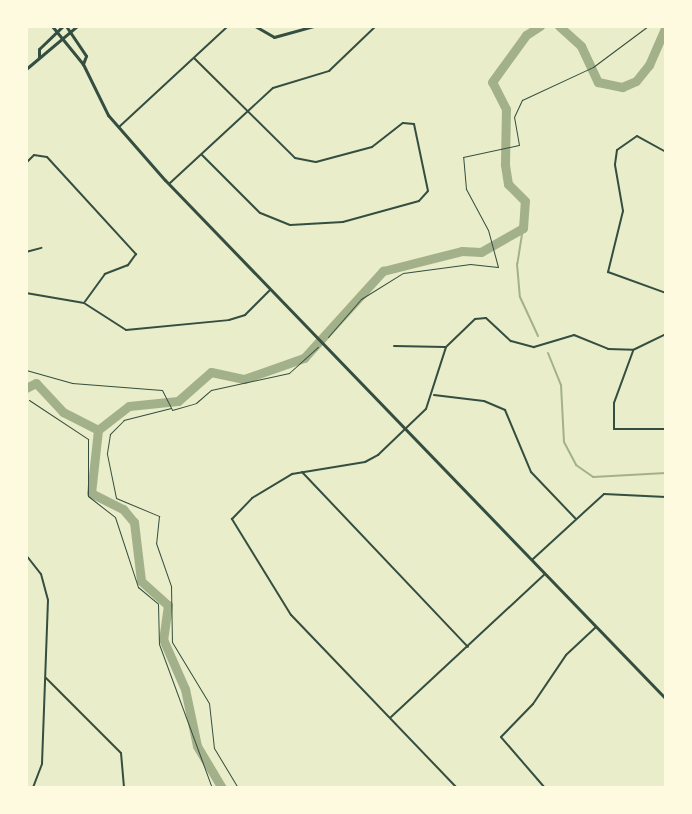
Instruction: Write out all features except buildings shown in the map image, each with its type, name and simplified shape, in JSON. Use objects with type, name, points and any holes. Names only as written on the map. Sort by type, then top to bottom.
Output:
[{"type":"street","points":[[52,26],[83,64],[118,128],[169,184],[666,699]]},
{"type":"street","points":[[39,57],[39,49],[65,26],[86,56],[83,64]]},
{"type":"street","points":[[26,69],[77,26]]},
{"type":"street","points":[[118,128],[228,26]]},
{"type":"street","points":[[255,26],[274,37],[314,26]]},
{"type":"street","points":[[169,184],[280,83],[335,67],[376,26]]},
{"type":"street","points":[[194,58],[280,147],[306,161],[372,147],[409,121],[420,135],[428,194],[343,222],[290,225],[260,213],[202,155]]},
{"type":"street","points":[[666,152],[637,136],[617,150],[615,165],[623,211],[608,272],[666,293]]},
{"type":"street","points":[[26,163],[34,155],[47,157],[136,254],[128,265],[105,274],[84,303]]},
{"type":"street","points":[[26,252],[41,248]]},
{"type":"street","points":[[26,293],[84,303],[126,330],[143,330],[229,320],[245,315],[271,290]]},
{"type":"street","points":[[457,788],[291,615],[233,524],[252,498],[301,471],[365,462],[415,423],[433,394],[446,347],[464,325],[480,317],[522,345],[534,347],[574,335],[608,349],[633,350],[666,334]]},
{"type":"street","points":[[394,346],[446,347]]},
{"type":"street","points":[[633,350],[630,371],[614,403],[614,429],[666,429]]},
{"type":"street","points":[[433,394],[484,401],[505,410],[531,472],[575,518]]},
{"type":"street","points":[[301,471],[468,647]]},
{"type":"street","points":[[532,560],[604,494],[666,497]]},
{"type":"street","points":[[26,555],[46,587],[42,764],[33,788]]},
{"type":"street","points":[[389,719],[545,574]]},
{"type":"street","points":[[545,788],[501,737],[533,704],[566,655],[597,626]]},
{"type":"street","points":[[45,677],[121,753],[124,788]]},
{"type":"path","points":[[238,788],[214,748],[209,703],[172,642],[171,586],[156,543],[159,516],[116,498],[107,454],[110,434],[124,420],[196,403],[212,389],[297,369],[359,301],[403,273],[470,264],[498,267],[488,230],[466,189],[463,157],[479,151],[519,145],[518,105],[537,90],[576,77],[593,67],[648,26]]},
{"type":"path","points":[[26,370],[66,382],[159,389],[170,407]]},
{"type":"path","points":[[29,400],[88,439],[88,496],[115,517],[138,587],[158,604],[159,644],[212,788]]},
{"type":"waterway","points":[[98,430],[129,406],[178,401],[211,372],[244,379],[304,358],[383,271],[462,251],[481,252],[523,228],[525,201],[508,184],[505,164],[506,109],[492,82],[526,35],[540,26]]},
{"type":"waterway","points":[[559,26],[581,46],[598,82],[622,87],[636,81],[649,65],[666,26]]},
{"type":"waterway","points":[[523,228],[517,264],[520,297],[538,336]]},
{"type":"waterway","points":[[548,353],[561,385],[564,442],[576,465],[593,477],[666,473]]},
{"type":"waterway","points":[[26,388],[36,383],[63,412],[98,430]]},
{"type":"waterway","points":[[98,430],[91,493],[123,509],[134,522],[141,581],[168,605],[163,639],[185,689],[197,746],[222,788]]}]
